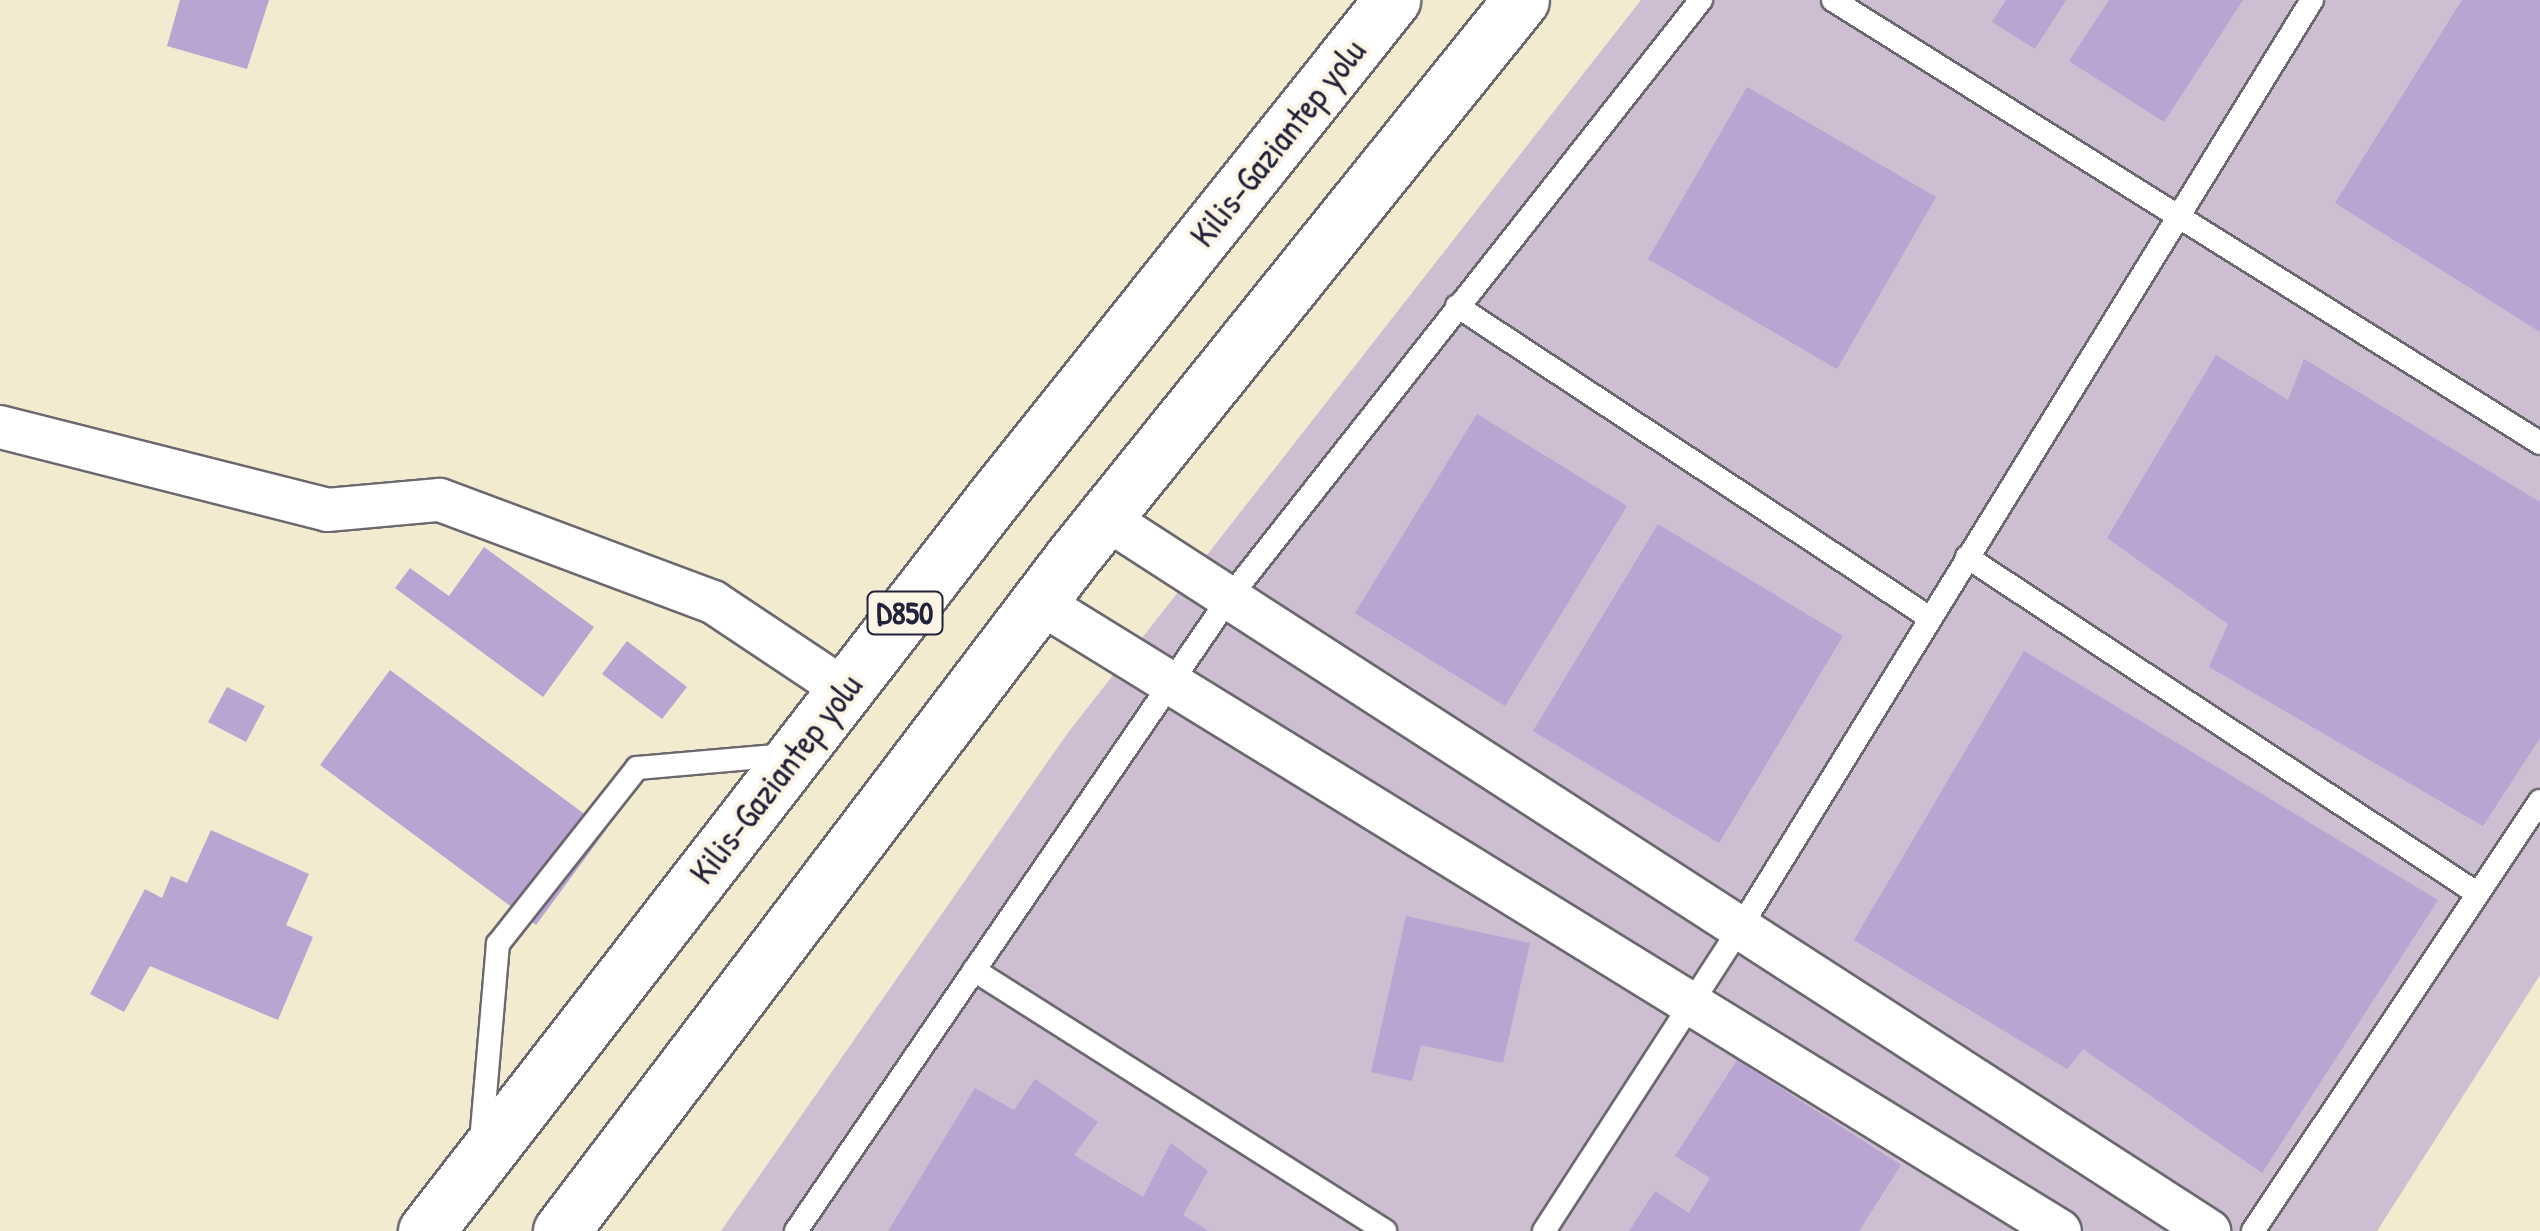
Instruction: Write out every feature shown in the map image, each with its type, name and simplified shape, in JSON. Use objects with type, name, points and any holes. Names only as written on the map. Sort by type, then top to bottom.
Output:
[{"type":"highway","name":"Kilis-Gaziantep yolu","points":[[426,1231],[845,690],[1392,0]]},
{"type":"highway","name":"D850","points":[[561,1231],[1104,517],[1521,0]]},
{"type":"street","points":[[0,428],[327,510],[440,500],[713,602],[845,690]]},
{"type":"street","points":[[1104,517],[2209,1231]]},
{"type":"street","points":[[1039,602],[2060,1231]]},
{"type":"lane","points":[[796,1231],[1168,681],[1457,306],[1700,0]]},
{"type":"lane","points":[[1833,0],[2540,443]]},
{"type":"lane","points":[[1544,1231],[1740,928],[2312,0]]},
{"type":"lane","points":[[1457,306],[1930,618]]},
{"type":"lane","points":[[1967,557],[2478,894]]},
{"type":"lane","points":[[480,1162],[498,944],[637,768],[795,754]]},
{"type":"lane","points":[[2253,1231],[2540,801]]},
{"type":"lane","points":[[974,970],[1386,1231]]},
{"type":"shaded area","points":[[1641,0],[2540,0],[2540,975],[2377,1231],[721,1231],[1067,734]]},
{"type":"building","points":[[180,0],[269,0],[247,69],[167,46]]},
{"type":"building","points":[[2006,0],[2066,0],[2035,49],[1992,22]]},
{"type":"building","points":[[2109,0],[2243,0],[2164,122],[2069,61]]},
{"type":"building","points":[[2462,0],[2540,0],[2540,332],[2335,203]]},
{"type":"building","points":[[1747,87],[1936,197],[1837,369],[1648,259]]},
{"type":"building","points":[[2216,355],[2288,400],[2304,359],[2540,502],[2540,738],[2483,826],[2209,667],[2228,624],[2107,538]]},
{"type":"building","points":[[1477,414],[1627,506],[1505,706],[1355,613]]},
{"type":"building","points":[[1658,524],[1843,636],[1719,843],[1533,731]]},
{"type":"building","points":[[484,547],[594,627],[543,697],[395,588],[410,568],[449,596]]},
{"type":"building","points":[[627,641],[687,687],[662,719],[602,674]]},
{"type":"building","points":[[2024,651],[2438,900],[2262,1173],[2083,1049],[2067,1069],[1854,940]]},
{"type":"building","points":[[390,670],[606,830],[536,925],[320,765]]},
{"type":"building","points":[[227,687],[265,706],[246,742],[208,722]]},
{"type":"building","points":[[211,830],[309,874],[286,925],[313,937],[278,1020],[150,966],[124,1012],[90,994],[145,889],[162,898],[171,876],[187,883]]},
{"type":"building","points":[[1406,916],[1530,943],[1503,1063],[1421,1045],[1412,1081],[1371,1072]]},
{"type":"building","points":[[1737,1060],[1901,1165],[1859,1231],[1629,1231],[1655,1191],[1689,1213],[1710,1178],[1675,1156]]},
{"type":"building","points":[[1035,1079],[1098,1122],[1074,1155],[1143,1197],[1171,1143],[1208,1171],[1183,1215],[1209,1231],[888,1231],[975,1088],[1014,1110]]}]
